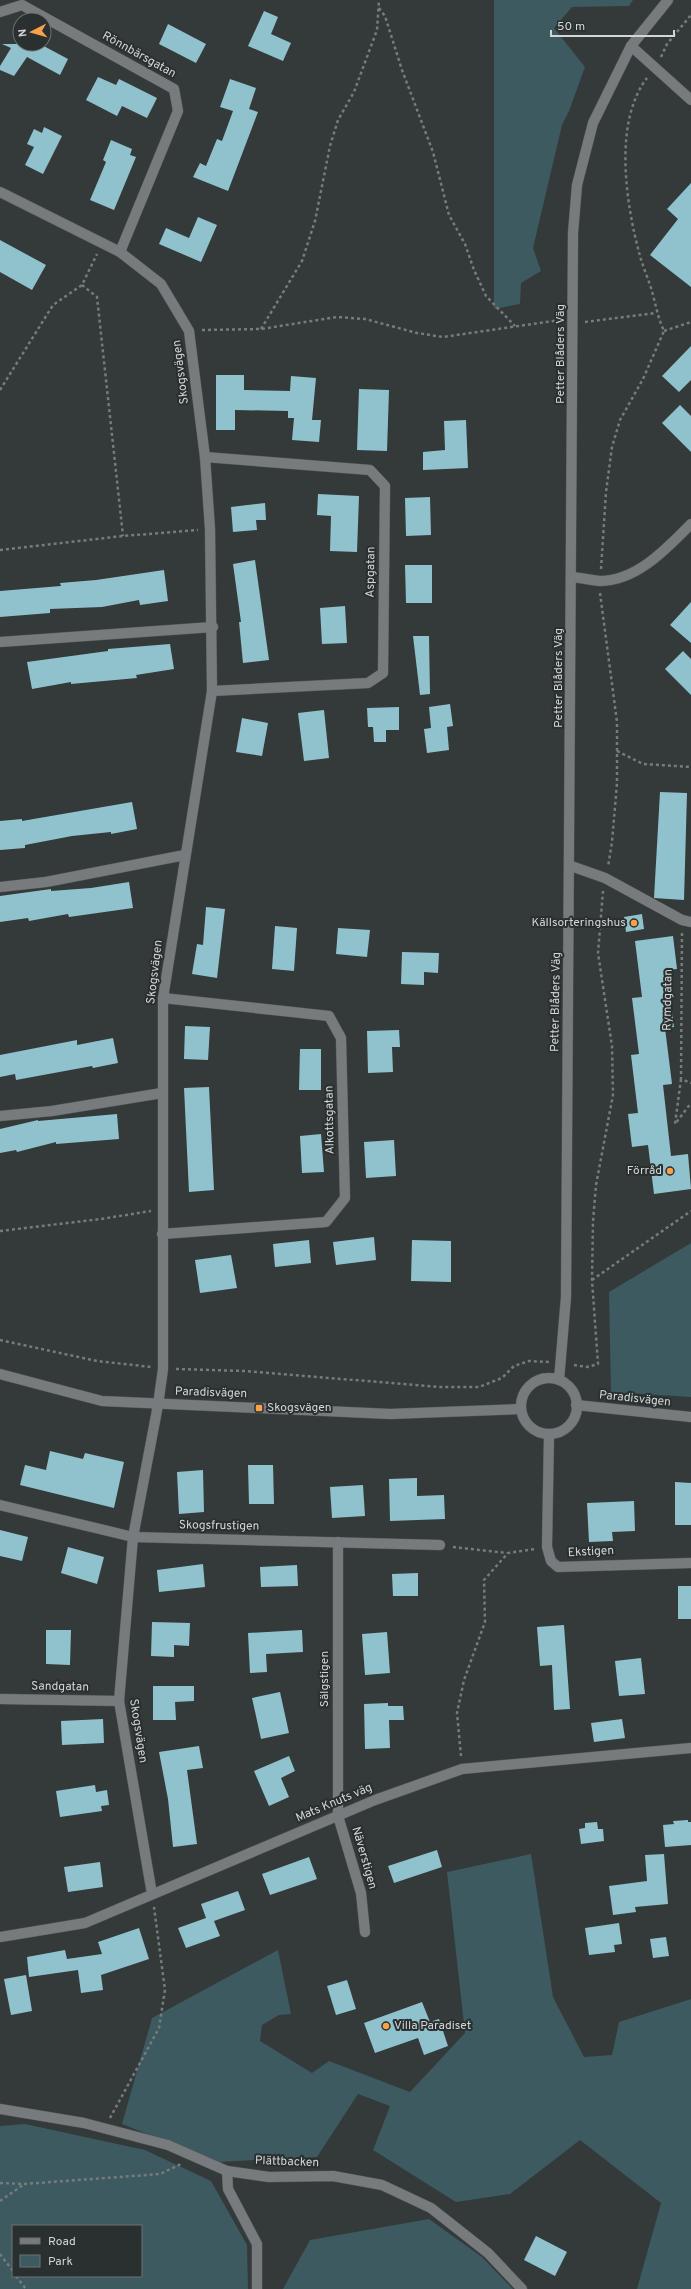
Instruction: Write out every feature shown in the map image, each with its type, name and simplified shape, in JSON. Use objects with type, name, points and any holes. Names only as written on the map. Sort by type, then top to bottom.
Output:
[{"type":"street","name":"Petter Blåders Väg","points":[[559,1380],[566,1297],[574,321],[573,232],[577,185],[593,123],[631,46],[668,0]]},
{"type":"street","name":"Rönnbärsgatan","points":[[0,12],[22,5],[174,89],[178,111],[120,252]]},
{"type":"street","points":[[631,46],[656,66],[691,100]]},
{"type":"street","name":"Skogsvägen","points":[[0,192],[120,252],[161,284],[189,331],[205,457],[210,529],[212,691],[163,998],[163,1369],[158,1404],[133,1537],[119,1701],[152,1894]]},
{"type":"street","name":"Aspgatan","points":[[205,457],[370,470],[386,486],[383,673],[368,683],[212,691]]},
{"type":"street","points":[[572,577],[600,581],[617,578],[641,568],[666,549],[691,524]]},
{"type":"street","points":[[0,642],[212,626]]},
{"type":"street","points":[[0,887],[46,882],[185,855]]},
{"type":"street","points":[[570,866],[605,878],[687,921]]},
{"type":"street","name":"Alkottsgatan","points":[[162,1234],[326,1222],[345,1198],[341,1038],[329,1016],[163,998]]},
{"type":"street","points":[[0,1116],[52,1111],[162,1093]]},
{"type":"street","name":"Paradisvägen","points":[[0,1374],[102,1401],[390,1414],[521,1409]]},
{"type":"street","points":[[545,1379],[559,1380],[572,1390],[576,1406],[572,1422],[558,1432],[549,1434],[541,1433],[530,1427],[523,1417],[521,1409],[522,1400],[532,1384],[545,1379]]},
{"type":"street","name":"Paradisvägen","points":[[576,1406],[691,1417]]},
{"type":"street","name":"Ekstigen","points":[[549,1434],[547,1547],[551,1561],[558,1567],[691,1563]]},
{"type":"street","name":"Skogsfrustigen","points":[[0,1505],[133,1537],[440,1545]]},
{"type":"street","name":"Sälgstigen","points":[[338,1542],[338,1816]]},
{"type":"street","name":"Sandgatan","points":[[0,1699],[119,1701]]},
{"type":"street","name":"Mats Knuts väg","points":[[0,1937],[85,1923],[389,1795],[462,1769],[691,1748]]},
{"type":"street","name":"Näverstigen","points":[[338,1816],[361,1893],[365,1932]]},
{"type":"street","name":"Plättbacken","points":[[0,2109],[104,2129],[168,2145],[227,2171],[269,2177],[333,2176],[382,2185],[431,2208],[488,2253],[522,2289]]},
{"type":"street","points":[[227,2171],[228,2189],[257,2244],[257,2289]]},
{"type":"path","points":[[261,329],[302,261],[315,221],[330,146],[338,120],[354,92],[377,30],[379,0]]},
{"type":"path","points":[[379,7],[385,16],[402,70],[433,152],[449,215],[465,244],[474,270],[486,296],[516,327]]},
{"type":"path","points":[[0,1340],[97,1360],[163,1369],[246,1371],[439,1387],[479,1387],[502,1378],[514,1366],[529,1361],[560,1362],[587,1367],[598,1364],[592,1280],[593,1221],[596,1185],[613,1095],[612,1046],[598,953],[600,908],[612,842],[617,751],[617,722],[600,602],[600,581],[606,492],[612,447],[620,420],[643,379],[664,331],[656,313],[654,300],[640,254],[633,222],[627,175],[625,137],[628,121],[640,87],[656,66],[667,44],[691,16]]},
{"type":"path","points":[[0,390],[53,305],[82,285],[103,243]]},
{"type":"path","points":[[82,285],[97,297],[123,536]]},
{"type":"path","points":[[189,331],[261,329],[337,317],[365,319],[417,333],[444,337],[565,319],[589,322],[656,313]]},
{"type":"path","points":[[664,331],[691,322]]},
{"type":"path","points":[[0,550],[123,536],[210,529]]},
{"type":"path","points":[[617,751],[642,764],[691,767]]},
{"type":"path","name":"Rymdgatan","points":[[687,921],[681,1080],[674,1124],[691,1103]]},
{"type":"path","points":[[681,1080],[691,1083]]},
{"type":"path","points":[[0,1231],[101,1219],[162,1209]]},
{"type":"path","points":[[592,1280],[691,1211]]},
{"type":"path","points":[[440,1545],[508,1553],[547,1547]]},
{"type":"path","points":[[462,1769],[457,1713],[464,1680],[485,1622],[484,1580],[508,1553]]},
{"type":"path","points":[[104,2129],[159,2028],[165,1990],[152,1894]]},
{"type":"path","points":[[0,2183],[24,2184],[160,2174],[196,2157]]},
{"type":"path","points":[[0,2201],[24,2184]]},
{"type":"path","points":[[0,2254],[12,2270]]},
{"type":"path","points":[[17,2277],[26,2289]]},
{"type":"green space","points":[[494,0],[633,0],[629,6],[572,7],[554,28],[585,67],[569,111],[562,125],[533,248],[541,271],[521,283],[520,304],[494,309]]},
{"type":"green space","points":[[691,1243],[691,1397],[611,1392],[609,1292]]},
{"type":"green space","points":[[531,1854],[553,1997],[584,2057],[612,2055],[619,2022],[691,1999],[691,2289],[637,2289],[661,2203],[580,2140],[510,2194],[456,2202],[373,2150],[390,2106],[358,2094],[317,2157],[217,2162],[122,2124],[152,2018],[278,1950],[291,2014],[279,2015],[262,2025],[260,2041],[312,2073],[329,2061],[410,2092],[465,2033],[447,1872]]},
{"type":"green space","points":[[25,2124],[145,2150],[211,2181],[247,2245],[248,2289],[0,2289],[0,2126]]},
{"type":"green space","points":[[429,2219],[482,2257],[513,2289],[283,2289],[310,2240]]},
{"type":"building","points":[[264,11],[278,17],[271,34],[291,43],[283,61],[248,46]]},
{"type":"building","points":[[168,24],[206,44],[196,63],[159,44]]},
{"type":"building","points":[[2,44],[12,44],[12,52],[52,52],[52,50],[68,59],[60,75],[27,57],[14,76],[0,70],[0,66],[11,48]]},
{"type":"building","points":[[98,77],[116,85],[119,79],[157,98],[147,118],[122,106],[117,116],[86,100]]},
{"type":"building","points":[[230,79],[256,88],[249,109],[258,112],[228,191],[193,177],[200,163],[206,166],[217,139],[222,141],[233,111],[220,107]]},
{"type":"building","points":[[44,127],[62,136],[43,174],[25,165],[34,147],[27,144],[34,129],[42,133]]},
{"type":"building","points":[[111,140],[132,149],[130,155],[136,157],[114,210],[90,200],[106,162],[103,160]]},
{"type":"building","points":[[691,183],[691,287],[650,255],[678,219],[667,209]]},
{"type":"building","points":[[198,217],[217,225],[201,262],[159,244],[166,228],[189,238]]},
{"type":"building","points":[[0,240],[46,265],[32,290],[0,272]]},
{"type":"building","points":[[691,346],[691,380],[679,392],[662,376]]},
{"type":"building","points":[[216,375],[244,375],[244,390],[290,391],[291,376],[316,378],[312,420],[321,420],[319,442],[292,440],[294,418],[288,418],[288,411],[235,410],[235,430],[216,430]]},
{"type":"building","points":[[359,389],[389,390],[387,451],[357,450]]},
{"type":"building","points":[[680,405],[691,416],[691,452],[662,423]]},
{"type":"building","points":[[466,420],[468,468],[423,470],[423,452],[445,450],[444,421]]},
{"type":"building","points":[[318,494],[359,496],[357,552],[330,551],[331,516],[317,515]]},
{"type":"building","points":[[430,497],[431,535],[406,536],[405,498]]},
{"type":"building","points":[[265,503],[266,520],[256,520],[257,530],[233,532],[231,507]]},
{"type":"building","points":[[255,560],[269,660],[243,663],[239,622],[241,622],[233,564]]},
{"type":"building","points":[[405,565],[432,565],[432,603],[406,603]]},
{"type":"building","points":[[164,570],[168,601],[140,605],[139,600],[102,607],[50,609],[50,613],[0,617],[0,591],[61,586],[60,583],[96,580]]},
{"type":"building","points":[[691,602],[691,643],[670,625]]},
{"type":"building","points":[[345,606],[347,643],[322,644],[320,608]]},
{"type":"building","points":[[413,636],[429,636],[430,694],[420,695]]},
{"type":"building","points":[[170,644],[174,669],[136,675],[137,678],[71,684],[71,682],[32,689],[27,662],[108,651],[108,649]]},
{"type":"building","points":[[683,651],[691,659],[691,695],[665,669]]},
{"type":"building","points":[[450,704],[453,726],[447,727],[449,750],[427,753],[424,729],[431,728],[429,707]]},
{"type":"building","points":[[399,707],[399,730],[386,730],[386,742],[374,742],[373,727],[368,727],[367,708]]},
{"type":"building","points":[[324,710],[329,758],[304,761],[298,713]]},
{"type":"building","points":[[242,718],[268,723],[262,756],[236,752]]},
{"type":"building","points":[[660,792],[687,793],[684,900],[654,898]]},
{"type":"building","points":[[132,802],[137,829],[111,834],[111,832],[72,836],[25,845],[25,848],[0,850],[0,821],[22,819],[22,821]]},
{"type":"building","points":[[129,882],[133,908],[69,917],[68,914],[29,921],[28,918],[0,922],[0,896],[51,889],[51,891],[91,888]]},
{"type":"building","points":[[206,907],[225,909],[217,978],[192,974],[197,944],[203,945]]},
{"type":"building","name":"Källsorteringshus","points":[[642,914],[644,929],[626,932],[624,917]]},
{"type":"building","points":[[275,926],[297,928],[294,971],[272,969]]},
{"type":"building","points":[[338,928],[370,930],[367,957],[336,954]]},
{"type":"building","points":[[673,936],[677,969],[667,970],[674,1027],[665,1028],[672,1084],[663,1085],[671,1156],[688,1154],[691,1189],[654,1194],[648,1145],[632,1147],[628,1114],[638,1113],[631,1055],[639,1054],[632,998],[642,997],[635,941]]},
{"type":"building","points":[[402,952],[439,953],[438,973],[424,972],[424,985],[401,984]]},
{"type":"building","points":[[185,1026],[210,1027],[208,1060],[184,1059]]},
{"type":"building","points":[[399,1030],[400,1047],[392,1047],[393,1072],[368,1073],[367,1031]]},
{"type":"building","points":[[113,1038],[118,1063],[93,1068],[92,1066],[16,1080],[15,1074],[0,1077],[0,1055],[77,1040],[77,1045]]},
{"type":"building","points":[[300,1049],[321,1049],[321,1090],[299,1090]]},
{"type":"building","points":[[209,1087],[214,1190],[189,1192],[184,1088]]},
{"type":"building","points":[[117,1114],[119,1139],[56,1144],[56,1142],[17,1152],[16,1150],[0,1153],[0,1129],[38,1120]]},
{"type":"building","points":[[321,1134],[324,1172],[302,1173],[300,1136]]},
{"type":"building","points":[[394,1140],[396,1176],[366,1178],[364,1142]]},
{"type":"building","points":[[374,1237],[376,1260],[336,1265],[333,1242]]},
{"type":"building","points":[[309,1240],[311,1263],[275,1267],[273,1244]]},
{"type":"building","points":[[412,1240],[451,1241],[451,1282],[411,1281]]},
{"type":"building","points":[[231,1255],[237,1288],[200,1293],[195,1260]]},
{"type":"building","points":[[50,1451],[83,1459],[85,1453],[124,1462],[114,1508],[20,1485],[25,1465],[46,1470]]},
{"type":"building","points":[[248,1465],[273,1465],[274,1504],[249,1504]]},
{"type":"building","points":[[203,1470],[204,1512],[179,1514],[177,1472]]},
{"type":"building","points":[[417,1478],[417,1496],[444,1495],[445,1519],[390,1521],[389,1479]]},
{"type":"building","points":[[675,1482],[691,1483],[691,1525],[675,1525]]},
{"type":"building","points":[[363,1485],[365,1516],[332,1518],[330,1487]]},
{"type":"building","points":[[634,1501],[635,1531],[612,1532],[613,1541],[589,1542],[587,1503]]},
{"type":"building","points":[[0,1530],[28,1537],[22,1561],[0,1556]]},
{"type":"building","points":[[68,1547],[104,1557],[97,1584],[61,1573]]},
{"type":"building","points":[[203,1564],[205,1587],[159,1592],[157,1570]]},
{"type":"building","points":[[297,1565],[298,1586],[261,1587],[260,1567]]},
{"type":"building","points":[[418,1573],[418,1596],[393,1596],[392,1574]]},
{"type":"building","points":[[678,1586],[691,1586],[691,1619],[678,1619]]},
{"type":"building","points":[[152,1622],[190,1623],[189,1646],[174,1645],[174,1657],[151,1656]]},
{"type":"building","points":[[564,1625],[570,1709],[554,1710],[552,1665],[540,1666],[537,1627]]},
{"type":"building","points":[[46,1630],[71,1630],[70,1665],[46,1664]]},
{"type":"building","points":[[302,1630],[303,1652],[266,1654],[267,1672],[250,1673],[248,1633]]},
{"type":"building","points":[[387,1632],[390,1673],[365,1675],[362,1634]]},
{"type":"building","points":[[641,1658],[645,1694],[619,1696],[615,1661]]},
{"type":"building","points":[[153,1686],[194,1686],[194,1701],[175,1702],[176,1720],[153,1720]]},
{"type":"building","points":[[280,1692],[289,1733],[261,1739],[252,1698]]},
{"type":"building","points":[[388,1703],[388,1706],[403,1706],[404,1720],[389,1720],[390,1748],[365,1749],[364,1704]]},
{"type":"building","points":[[103,1719],[104,1743],[62,1745],[61,1721]]},
{"type":"building","points":[[622,1719],[625,1738],[594,1742],[591,1723]]},
{"type":"building","points":[[199,1746],[203,1768],[187,1770],[197,1844],[173,1847],[168,1799],[159,1752]]},
{"type":"building","points":[[289,1756],[295,1771],[281,1778],[289,1797],[269,1806],[254,1771]]},
{"type":"building","points":[[95,1785],[96,1792],[107,1790],[109,1805],[101,1806],[102,1811],[60,1817],[56,1791]]},
{"type":"building","points":[[688,1820],[688,1822],[691,1822],[691,1845],[665,1847],[663,1825],[674,1824],[673,1821]]},
{"type":"building","points":[[597,1822],[598,1829],[603,1829],[604,1841],[581,1844],[579,1829],[585,1828],[585,1823]]},
{"type":"building","points":[[437,1850],[442,1867],[394,1883],[388,1866]]},
{"type":"building","points":[[664,1854],[668,1904],[635,1907],[636,1912],[613,1915],[609,1886],[647,1881],[645,1855]]},
{"type":"building","points":[[309,1857],[317,1879],[270,1895],[262,1874]]},
{"type":"building","points":[[100,1862],[103,1887],[68,1892],[64,1867]]},
{"type":"building","points":[[238,1891],[245,1910],[214,1921],[220,1936],[186,1948],[178,1928],[206,1918],[201,1904]]},
{"type":"building","points":[[619,1923],[622,1944],[614,1945],[615,1952],[589,1955],[585,1928]]},
{"type":"building","points":[[139,1928],[149,1959],[101,1975],[103,1990],[81,1993],[78,1970],[29,1977],[27,1957],[65,1950],[67,1959],[102,1954],[98,1942]]},
{"type":"building","points":[[666,1937],[669,1956],[653,1958],[650,1939]]},
{"type":"building","points":[[26,1975],[32,2011],[11,2015],[4,1979]]},
{"type":"building","points":[[347,1980],[356,2009],[336,2015],[327,1986]]},
{"type":"building","name":"Villa Paradiset","points":[[422,2002],[430,2022],[439,2019],[448,2046],[424,2055],[418,2038],[375,2053],[364,2023]]},
{"type":"building","points":[[536,2236],[567,2252],[555,2276],[524,2260]]},
{"type":"place","name":"Källsorteringshus","points":[[634,923]]},
{"type":"place","name":"Förråd","points":[[670,1171]]},
{"type":"place","name":"Skogsvägen","points":[[259,1408]]},
{"type":"place","name":"Villa Paradiset","points":[[386,2026]]}]
